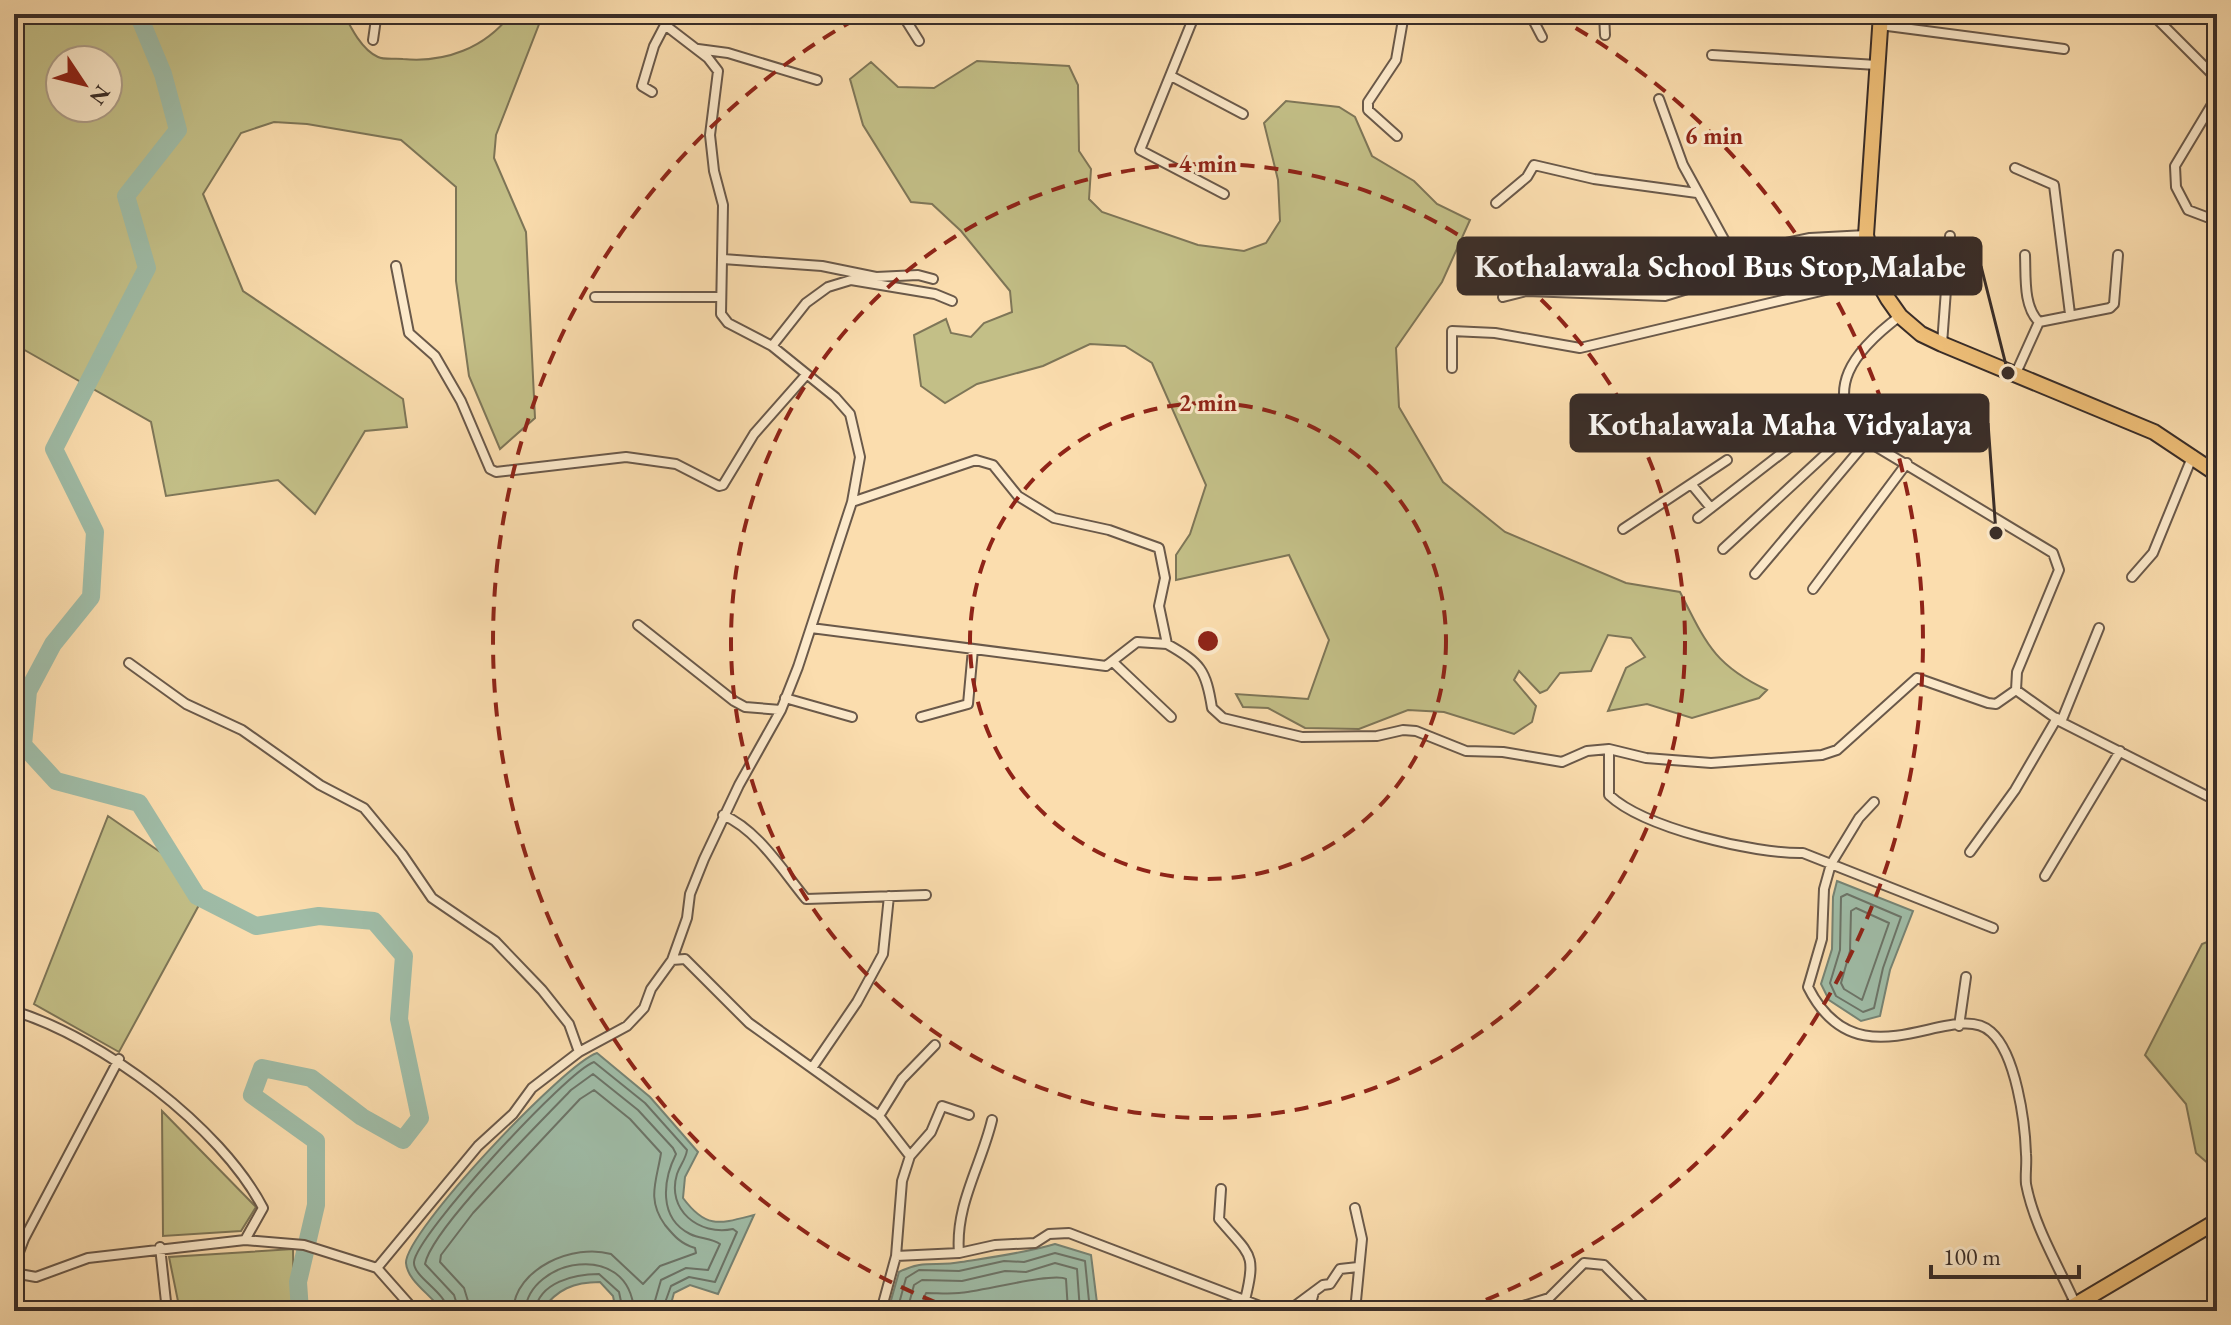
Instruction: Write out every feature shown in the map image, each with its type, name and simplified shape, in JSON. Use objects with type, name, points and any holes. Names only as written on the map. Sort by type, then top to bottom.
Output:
[{"type":"main road","points":[[1880,20],[1866,235],[1876,278],[1900,316],[1921,334],[1942,344],[2154,432],[2193,455],[2217,474]]},
{"type":"main road","points":[[2070,1307],[2217,1221]]},
{"type":"street","points":[[373,40],[376,19],[381,14]]},
{"type":"street","points":[[652,92],[642,86],[654,46],[670,14]]},
{"type":"street","points":[[902,14],[919,41]]},
{"type":"street","points":[[1195,14],[1140,150],[1224,194]]},
{"type":"street","points":[[1397,136],[1368,110],[1368,102],[1396,60],[1404,14]]},
{"type":"street","points":[[1530,14],[1542,37]]},
{"type":"street","points":[[1604,14],[1605,35]]},
{"type":"street","points":[[2155,15],[2217,79]]},
{"type":"street","points":[[1880,20],[2064,49]]},
{"type":"street","points":[[377,1268],[478,1146],[513,1114],[532,1088],[579,1052],[627,1026],[644,1008],[651,989],[672,960],[687,918],[690,894],[723,815],[781,710],[852,502],[860,457],[856,429],[850,414],[835,397],[772,346],[728,323],[721,314],[723,205],[714,171],[710,135],[718,71],[665,25]]},
{"type":"street","points":[[695,49],[728,53],[817,80]]},
{"type":"street","points":[[1712,55],[1877,65]]},
{"type":"street","points":[[1171,76],[1243,114]]},
{"type":"street","points":[[2217,96],[2175,166],[2176,187],[2188,210],[2217,221]]},
{"type":"street","points":[[1659,99],[1697,193],[1732,254]]},
{"type":"street","points":[[1496,203],[1527,177],[1534,165],[1594,179],[1697,193]]},
{"type":"street","points":[[2015,168],[2054,185],[2070,314]]},
{"type":"street","points":[[1503,297],[1526,291],[1665,296],[1694,287],[1732,254],[1810,238],[1866,235]]},
{"type":"street","points":[[1942,344],[1950,236]]},
{"type":"street","points":[[2025,255],[2028,302],[2031,314],[2039,322]]},
{"type":"street","points":[[2039,322],[2110,308],[2114,304],[2118,255]]},
{"type":"street","points":[[723,259],[822,266],[876,277],[918,275],[933,279]]},
{"type":"street","points":[[396,266],[409,333],[435,356],[461,401],[490,469],[496,472],[626,457],[676,464],[723,485],[754,434],[806,375]]},
{"type":"street","points":[[1452,368],[1452,331],[1495,333],[1580,348],[1876,278]]},
{"type":"street","points":[[772,346],[806,303],[828,287],[851,280],[935,294],[952,301]]},
{"type":"street","points":[[595,297],[721,297]]},
{"type":"street","points":[[1900,316],[1866,341],[1851,364],[1844,405],[1854,428],[1867,441],[2040,544],[2058,561],[2056,581],[2017,672],[2016,690]]},
{"type":"street","points":[[2016,373],[2039,322]]},
{"type":"street","points":[[1698,518],[1844,405]]},
{"type":"street","points":[[1723,549],[1854,428]]},
{"type":"street","points":[[1755,574],[1867,441]]},
{"type":"street","points":[[2132,577],[2153,553],[2193,455]]},
{"type":"street","points":[[852,502],[976,460],[993,465],[1018,496],[1054,518],[1109,530],[1159,548],[1165,578],[1159,606],[1167,644]]},
{"type":"street","points":[[1623,529],[1727,460]]},
{"type":"street","points":[[1813,589],[1907,463]]},
{"type":"street","points":[[1692,485],[1711,508]]},
{"type":"street","points":[[638,625],[734,701],[745,707],[781,710]]},
{"type":"street","points":[[811,628],[1106,666],[1114,663],[1137,642],[1167,644],[1194,659],[1207,678],[1212,708],[1223,718],[1302,737],[1416,731],[1466,751],[1503,752],[1562,762],[1587,751],[1609,749],[1646,758],[1711,763],[1822,755],[1848,741],[1917,678],[1996,704],[2016,690]]},
{"type":"street","points":[[1970,852],[2008,802],[2059,720],[2099,628]]},
{"type":"street","points":[[921,717],[968,704],[973,649]]},
{"type":"street","points":[[129,663],[186,704],[242,730],[320,785],[364,808],[432,898],[495,941],[542,990],[569,1024],[579,1052]]},
{"type":"street","points":[[1114,663],[1171,717]]},
{"type":"street","points":[[2016,690],[2059,720],[2217,801]]},
{"type":"street","points":[[785,698],[852,717]]},
{"type":"street","points":[[1609,749],[1609,795],[1624,810],[1770,854],[1803,853],[1993,928]]},
{"type":"street","points":[[2045,876],[2120,751]]},
{"type":"street","points":[[1874,802],[1859,818],[1831,864],[1824,889],[1822,939],[1808,987],[1819,1009],[1846,1028],[1876,1039],[1972,1024],[1990,1030],[2013,1072],[2026,1152],[2026,1183],[2035,1216],[2070,1307]]},
{"type":"street","points":[[723,815],[737,821],[761,844],[806,899],[926,895]]},
{"type":"street","points":[[812,1068],[857,1002],[883,954],[889,896]]},
{"type":"street","points":[[672,960],[685,959],[749,1023],[879,1116],[910,1156]]},
{"type":"street","points":[[1959,1026],[1966,977]]},
{"type":"street","points":[[14,1011],[119,1059],[211,1139],[250,1183],[263,1208],[245,1240]]},
{"type":"street","points":[[879,1116],[902,1079],[935,1045]]},
{"type":"street","points":[[14,1265],[24,1239],[119,1059]]},
{"type":"street","points":[[881,1311],[896,1256],[902,1181],[910,1156],[931,1132],[942,1106],[969,1115]]},
{"type":"street","points":[[959,1253],[957,1228],[961,1209],[984,1152],[992,1120]]},
{"type":"street","points":[[1221,1189],[1219,1219],[1248,1254],[1253,1267],[1245,1300]]},
{"type":"street","points":[[1355,1208],[1362,1239],[1355,1311]]},
{"type":"street","points":[[14,1232],[24,1239]]},
{"type":"street","points":[[896,1256],[959,1253],[995,1245],[1035,1243],[1049,1234],[1069,1233],[1273,1311]]},
{"type":"street","points":[[14,1273],[36,1277],[88,1258],[160,1247],[245,1240],[304,1245],[377,1268],[415,1311]]},
{"type":"street","points":[[160,1247],[167,1311]]},
{"type":"street","points":[[1507,1311],[1549,1298],[1573,1270],[1584,1263],[1604,1265],[1650,1311]]},
{"type":"street","points":[[1288,1311],[1314,1291],[1330,1284],[1340,1269],[1358,1267]]},
{"type":"street","points":[[1309,1311],[1314,1291]]},
{"type":"shaded area","points":[[14,14],[344,14],[372,54],[383,58],[419,60],[463,51],[489,36],[511,14],[543,14],[496,135],[494,158],[526,232],[535,418],[500,449],[469,376],[456,281],[456,187],[401,140],[307,124],[274,122],[241,133],[203,194],[243,291],[403,399],[407,427],[365,431],[315,514],[278,480],[166,496],[151,422],[14,344]]},
{"type":"shaded area","points":[[977,61],[1069,66],[1078,85],[1079,151],[1091,169],[1089,199],[1102,212],[1198,245],[1244,251],[1266,243],[1280,221],[1278,180],[1264,123],[1286,101],[1339,107],[1355,117],[1372,156],[1414,181],[1437,204],[1470,220],[1442,282],[1396,348],[1399,407],[1443,482],[1505,532],[1626,583],[1680,592],[1713,651],[1735,671],[1767,690],[1759,698],[1692,718],[1647,704],[1608,711],[1626,668],[1645,657],[1631,638],[1608,635],[1591,671],[1560,673],[1547,690],[1540,693],[1519,671],[1514,680],[1536,706],[1532,722],[1514,734],[1444,712],[1408,710],[1359,729],[1305,728],[1268,708],[1243,707],[1236,694],[1308,699],[1329,640],[1289,555],[1176,580],[1176,555],[1190,534],[1206,485],[1152,363],[1125,346],[1090,344],[1043,366],[977,384],[945,403],[921,386],[914,335],[946,319],[951,333],[971,337],[984,323],[1012,312],[1010,291],[961,231],[932,204],[911,202],[863,125],[850,79],[871,62],[898,87],[934,88]]},
{"type":"shaded area","points":[[108,816],[163,854],[199,905],[119,1052],[34,1004]]},
{"type":"shaded area","points":[[2217,938],[2217,1171],[2196,1153],[2186,1104],[2145,1055],[2202,944]]},
{"type":"shaded area","points":[[162,1111],[256,1207],[241,1231],[163,1236]]},
{"type":"shaded area","points":[[293,1249],[294,1311],[180,1311],[169,1257]]},
{"type":"water","points":[[1837,881],[1913,911],[1890,970],[1880,1016],[1861,1021],[1829,1000],[1821,984],[1832,949],[1833,897]]},
{"type":"water","points":[[597,1053],[650,1097],[698,1152],[685,1177],[683,1198],[691,1208],[714,1222],[754,1215],[718,1294],[690,1285],[674,1293],[669,1311],[616,1311],[613,1296],[600,1282],[591,1282],[560,1292],[541,1311],[442,1311],[407,1270],[406,1263],[413,1245],[489,1150],[554,1086]]},
{"type":"water","points":[[1055,1244],[1091,1255],[1098,1311],[888,1311],[899,1272],[908,1268],[997,1256]]},
{"type":"waterway","points":[[138,14],[163,74],[178,130],[126,196],[147,268],[54,449],[95,532],[91,597],[53,644],[28,691],[23,745],[56,781],[139,803],[197,896],[256,926],[319,916],[374,921],[404,956],[399,1019],[420,1118],[403,1140],[362,1117],[311,1078],[262,1068],[252,1095],[316,1141],[316,1205],[298,1282],[300,1311]]},
{"type":"place","name":"Kothalawala School Bus Stop,Malabe","points":[[2008,373]]},
{"type":"place","name":"Kothalawala Maha Vidyalaya","points":[[1996,533]]}]
